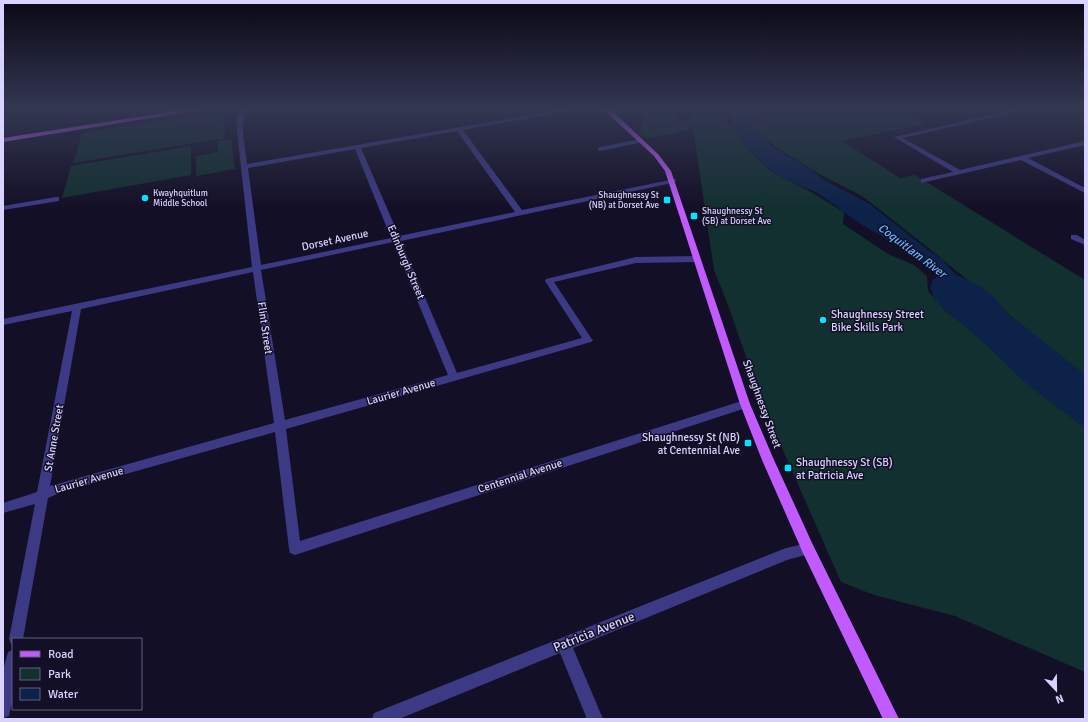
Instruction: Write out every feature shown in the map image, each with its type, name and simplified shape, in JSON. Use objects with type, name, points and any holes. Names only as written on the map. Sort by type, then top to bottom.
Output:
[{"type":"main road","name":"Shaughnessy Street","points":[[641,142],[665,165],[672,181],[745,404],[768,460],[808,549],[891,719]]},
{"type":"street","name":"Flint Street","points":[[242,142],[257,269],[280,426],[294,549]]},
{"type":"street","points":[[245,166],[389,142]]},
{"type":"street","points":[[468,142],[520,213]]},
{"type":"street","points":[[600,149],[641,142]]},
{"type":"street","points":[[905,142],[959,173]]},
{"type":"street","points":[[924,181],[1085,143]]},
{"type":"street","points":[[1076,145],[1085,150]]},
{"type":"street","name":"Edinburgh Street","points":[[357,147],[454,377]]},
{"type":"street","points":[[1022,158],[1085,191]]},
{"type":"street","name":"Dorset Avenue","points":[[3,322],[672,181]]},
{"type":"street","points":[[3,208],[56,199]]},
{"type":"street","points":[[1074,237],[1085,243]]},
{"type":"street","name":"Laurier Avenue","points":[[3,508],[60,487],[588,340],[549,281],[636,260],[697,259]]},
{"type":"street","name":"St Anne Street","points":[[16,638],[44,494],[77,306]]},
{"type":"street","name":"Centennial Avenue","points":[[294,549],[745,404]]},
{"type":"street","name":"Patricia Avenue","points":[[380,719],[786,554],[808,549]]},
{"type":"street","points":[[564,644],[595,719]]},
{"type":"street","points":[[3,710],[12,662]]},
{"type":"green space","points":[[79,142],[203,142],[73,163]]},
{"type":"green space","points":[[218,142],[231,142],[235,169],[196,176],[196,156],[218,152]]},
{"type":"green space","points":[[695,142],[742,142],[748,150],[772,172],[809,191],[844,212],[843,224],[888,254],[914,265],[927,276],[928,291],[945,310],[1085,424],[1085,672],[955,616],[874,595],[841,582],[763,405],[728,305],[714,270]]},
{"type":"green space","points":[[770,142],[843,142],[900,178],[915,175],[1085,280],[1085,377],[931,250],[862,196],[823,176],[777,148]]},
{"type":"green space","points":[[191,146],[191,175],[62,198],[71,166]]},
{"type":"water","name":"Coquitlam River","points":[[742,142],[768,142],[773,147],[813,171],[822,179],[870,204],[943,260],[955,274],[979,286],[994,297],[1008,314],[1085,375],[1085,428],[1028,385],[983,342],[941,306],[934,298],[930,287],[933,280],[939,275],[937,273],[905,250],[859,223],[818,193],[782,178],[748,150]]},
{"type":"place","name":"Kwayhquitlum Middle School","points":[[145,198]]},
{"type":"place","name":"Shaughnessy St (NB) at Dorset Ave","points":[[667,200]]},
{"type":"place","name":"Shaughnessy St (SB) at Dorset Ave","points":[[694,216]]},
{"type":"place","name":"Shaughnessy Street Bike Skills Park","points":[[823,320]]},
{"type":"place","name":"Shaughnessy St (NB) at Centennial Ave","points":[[748,443]]},
{"type":"place","name":"Shaughnessy St (SB) at Patricia Ave","points":[[788,468]]}]
